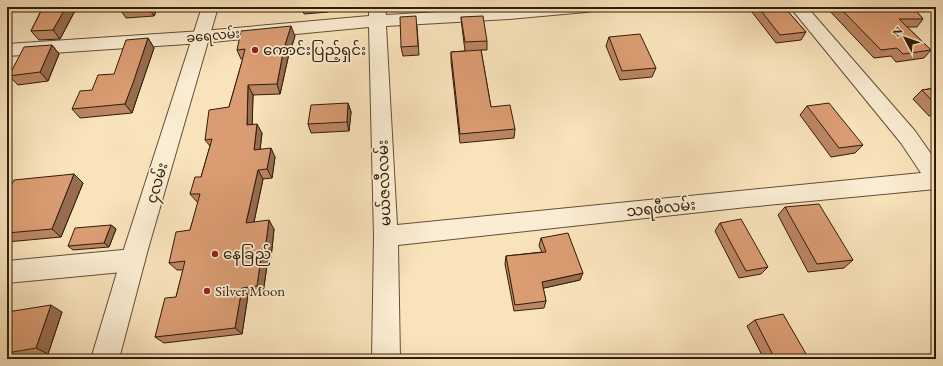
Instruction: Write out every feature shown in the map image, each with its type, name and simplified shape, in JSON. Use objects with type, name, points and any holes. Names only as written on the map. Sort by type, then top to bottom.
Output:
[{"type":"street","name":"၄လမ်း","points":[[105,359],[133,260],[210,7]]},
{"type":"street","name":"ခရေလမ်း","points":[[7,50],[202,37],[378,14],[509,14],[586,7]]},
{"type":"street","name":"သရဖီလမ်း","points":[[386,236],[936,179],[908,137],[798,7]]},
{"type":"street","name":"မယ်ဇလီလမ်း","points":[[378,14],[386,236],[386,359]]},
{"type":"street","points":[[7,272],[133,260]]},
{"type":"building","points":[[43,7],[66,7],[53,30],[31,31]]},
{"type":"building","points":[[121,7],[148,7],[120,9]]},
{"type":"building","points":[[758,7],[784,7],[806,32],[780,35]]},
{"type":"building","points":[[839,7],[913,7],[923,19],[899,19],[931,50],[903,54],[897,48],[881,50]]},
{"type":"building","points":[[416,16],[418,46],[401,47],[400,17]]},
{"type":"building","points":[[483,16],[487,41],[465,42],[461,17]]},
{"type":"building","points":[[291,26],[284,48],[277,84],[248,85],[247,125],[257,124],[254,150],[271,148],[267,169],[258,170],[246,223],[269,220],[265,250],[262,251],[257,286],[242,288],[235,328],[155,337],[165,298],[176,297],[185,261],[169,263],[176,232],[190,230],[200,194],[190,194],[195,177],[201,177],[212,139],[205,140],[209,110],[229,107],[245,49],[237,50],[241,31]]},
{"type":"building","points":[[640,34],[656,68],[622,71],[609,37]]},
{"type":"building","points":[[148,38],[125,104],[72,109],[80,91],[92,90],[98,75],[114,74],[126,40]]},
{"type":"building","points":[[52,45],[40,72],[9,76],[24,47]]},
{"type":"building","points":[[481,50],[491,107],[510,105],[515,129],[460,134],[451,52]]},
{"type":"building","points":[[936,88],[936,105],[922,90]]},
{"type":"building","points":[[348,103],[347,122],[308,124],[311,105]]},
{"type":"building","points":[[829,103],[863,145],[839,148],[807,106]]},
{"type":"building","points":[[74,174],[52,229],[7,233],[7,193],[14,180]]},
{"type":"building","points":[[819,204],[853,260],[817,264],[785,207]]},
{"type":"building","points":[[741,219],[768,267],[746,271],[720,223]]},
{"type":"building","points":[[111,225],[104,243],[68,246],[75,228]]},
{"type":"building","points":[[568,233],[583,273],[542,282],[546,301],[515,305],[506,256],[546,252],[541,238]]},
{"type":"building","points":[[51,305],[36,348],[7,353],[7,312]]},
{"type":"building","points":[[783,314],[809,359],[775,359],[755,320]]},
{"type":"building","points":[[330,356],[330,359],[308,359]]},
{"type":"place","name":"ကောင်းပြည့်ရှင်း","points":[[255,50]]},
{"type":"place","name":"နေခြည်","points":[[215,254]]},
{"type":"place","name":"Silver Moon","points":[[207,291]]}]
